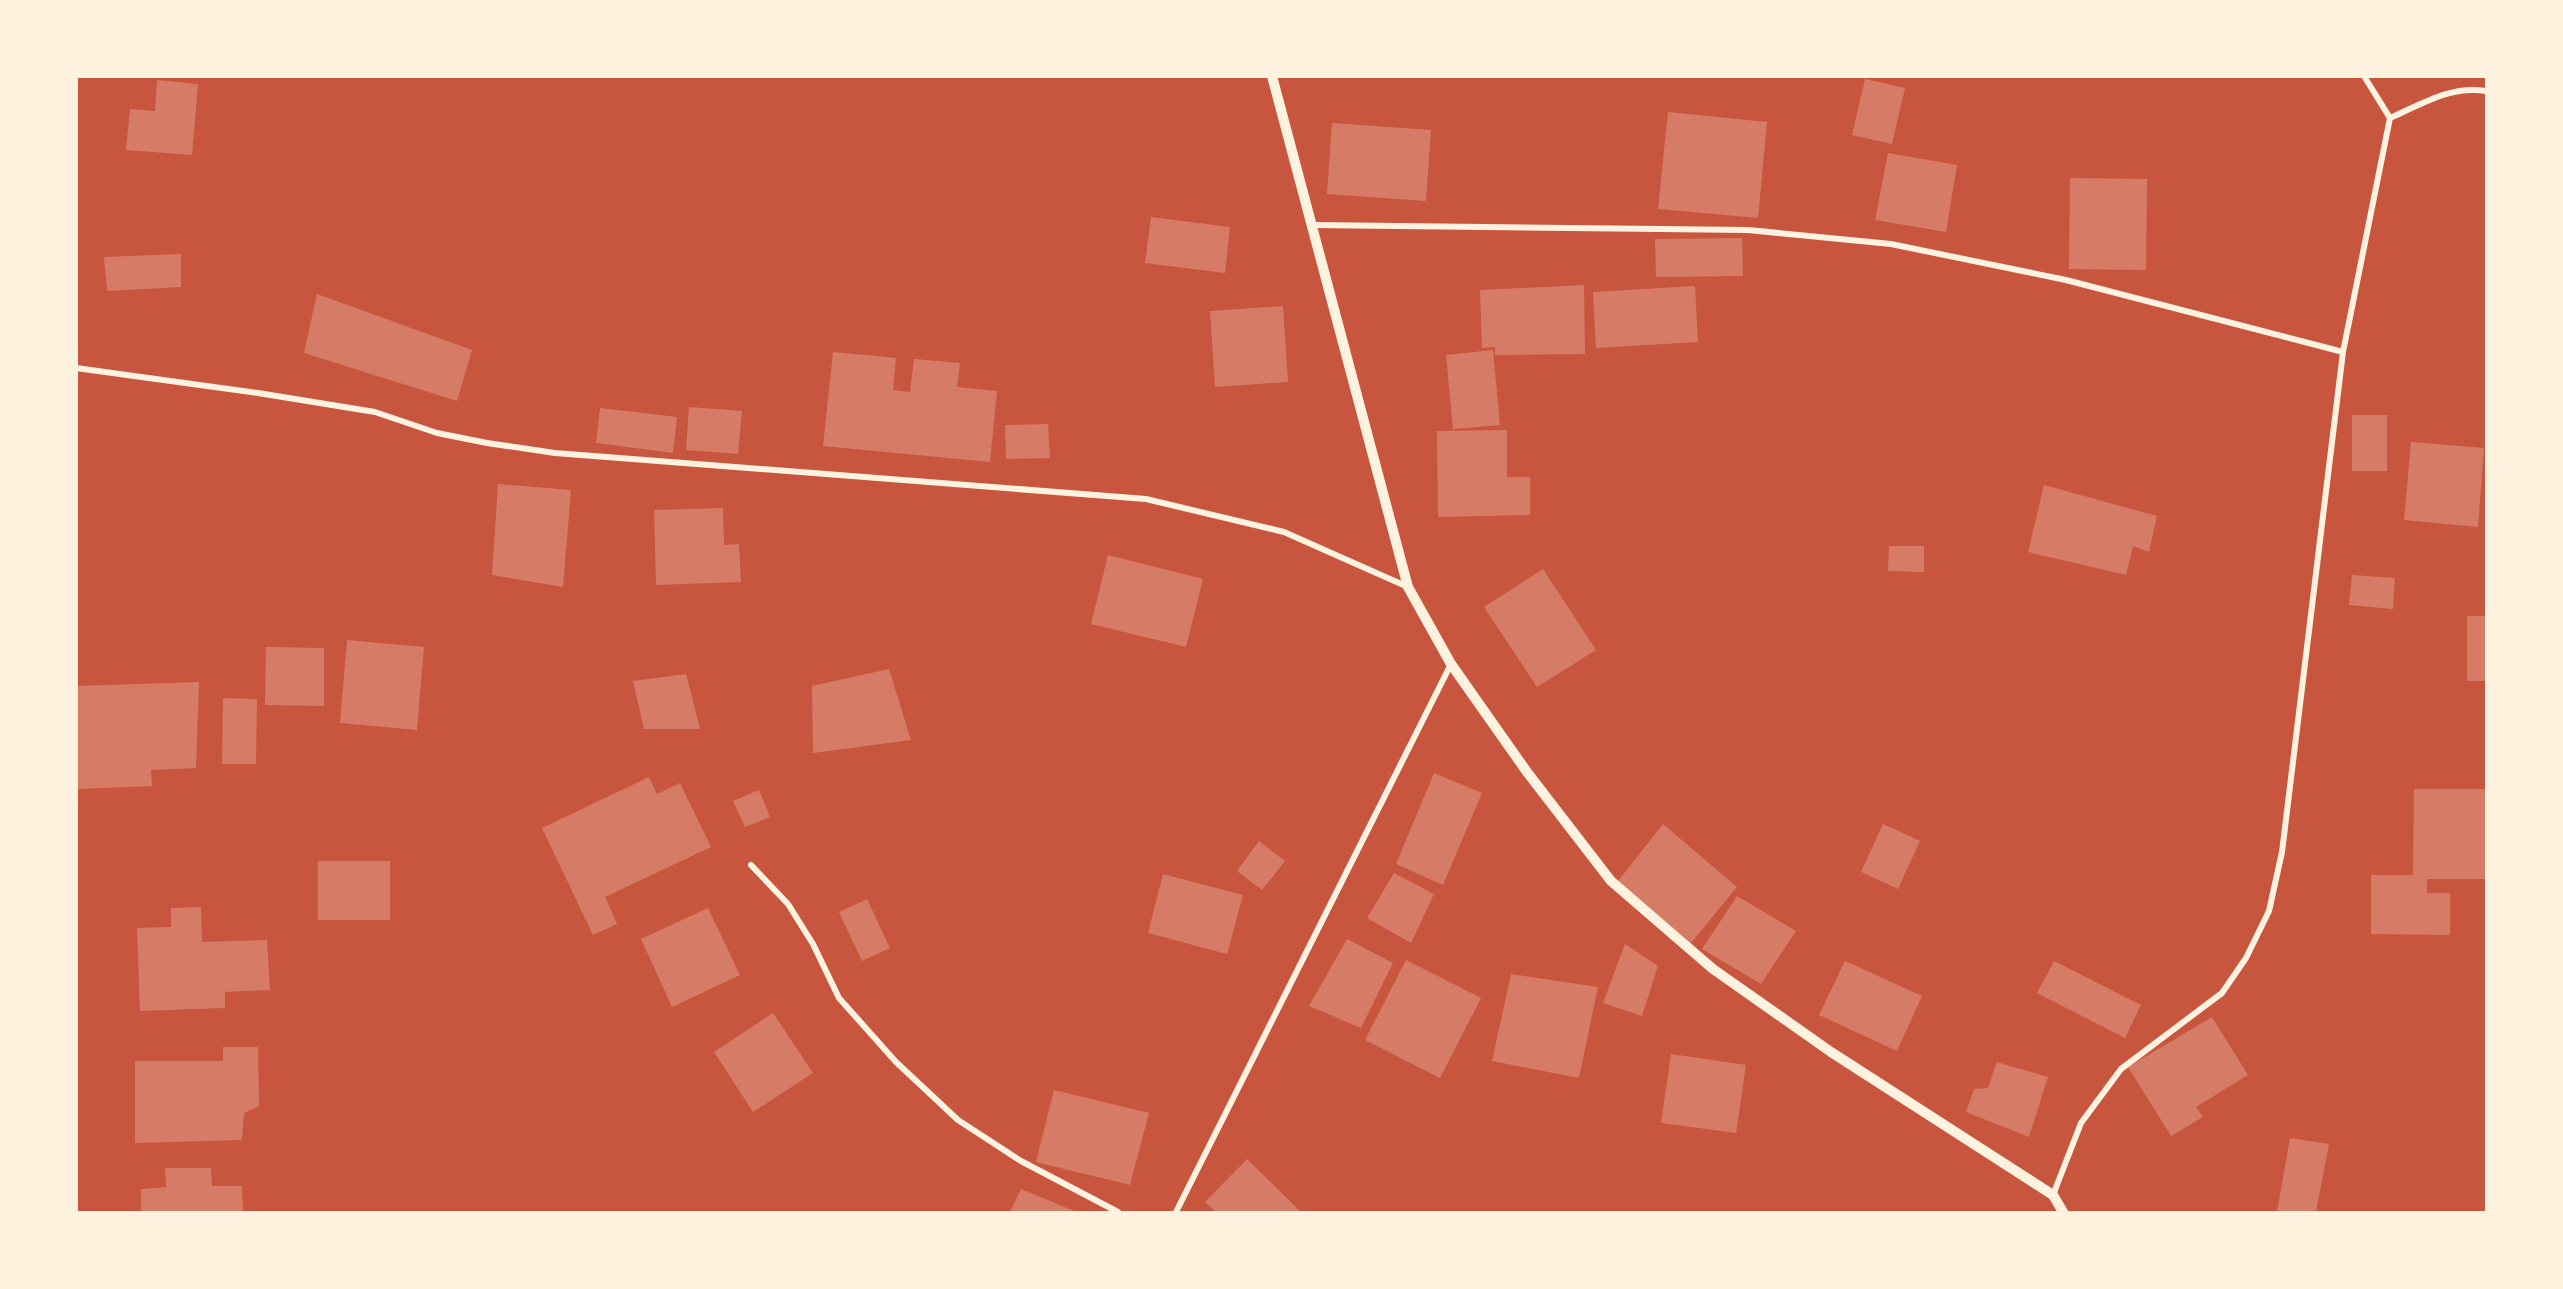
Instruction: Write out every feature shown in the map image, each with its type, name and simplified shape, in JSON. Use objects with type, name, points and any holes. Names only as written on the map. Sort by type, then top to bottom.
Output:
[{"type":"street","points":[[1272,76],[1407,587],[1452,664],[1527,772],[1611,881],[1722,975],[1831,1052],[2053,1195],[2063,1212]]},
{"type":"street","points":[[2053,1195],[2081,1123],[2121,1069],[2222,993],[2246,958],[2269,911],[2282,852],[2343,352],[2390,118],[2364,76]]},
{"type":"street","points":[[2390,118],[2450,91],[2472,89],[2487,91]]},
{"type":"street","points":[[1312,225],[1748,230],[1891,244],[2066,280],[2343,352]]},
{"type":"street","points":[[76,368],[375,412],[437,433],[555,453],[1146,499],[1284,532],[1407,587]]},
{"type":"street","points":[[1176,1212],[1452,664]]},
{"type":"street","points":[[751,865],[788,904],[813,944],[839,998],[896,1062],[958,1120],[1021,1161],[1118,1212]]},
{"type":"building","points":[[1865,79],[1905,88],[1892,144],[1852,135]]},
{"type":"building","points":[[157,80],[198,84],[192,155],[126,150],[130,109],[155,111]]},
{"type":"building","points":[[1668,112],[1767,122],[1758,218],[1658,209]]},
{"type":"building","points":[[1332,123],[1431,130],[1426,201],[1327,194]]},
{"type":"building","points":[[1888,153],[1957,165],[1946,232],[1875,220]]},
{"type":"building","points":[[2070,178],[2147,179],[2146,270],[2069,269]]},
{"type":"building","points":[[1151,217],[1230,227],[1225,273],[1145,263]]},
{"type":"building","points":[[1742,238],[1743,276],[1656,277],[1655,239]]},
{"type":"building","points":[[181,254],[181,287],[107,291],[104,257]]},
{"type":"building","points":[[1584,285],[1585,354],[1495,355],[1495,347],[1482,348],[1480,290]]},
{"type":"building","points":[[1695,286],[1698,342],[1596,348],[1593,292]]},
{"type":"building","points":[[317,294],[472,350],[457,401],[304,353]]},
{"type":"building","points":[[1283,306],[1288,382],[1215,387],[1210,311]]},
{"type":"building","points":[[1493,350],[1500,425],[1453,429],[1446,355]]},
{"type":"building","points":[[833,352],[896,358],[893,390],[910,392],[914,359],[960,363],[957,387],[997,391],[990,462],[823,446]]},
{"type":"building","points":[[689,407],[742,411],[738,454],[686,450]]},
{"type":"building","points":[[600,408],[677,417],[673,453],[596,443]]},
{"type":"building","points":[[2352,415],[2387,415],[2387,471],[2352,471]]},
{"type":"building","points":[[1048,424],[1050,458],[1006,459],[1005,425]]},
{"type":"building","points":[[1507,430],[1507,477],[1530,477],[1530,515],[1438,517],[1437,431]]},
{"type":"building","points":[[2411,442],[2484,448],[2478,527],[2404,520]]},
{"type":"building","points":[[498,484],[571,490],[563,587],[492,575]]},
{"type":"building","points":[[2044,485],[2157,516],[2149,552],[2133,546],[2126,575],[2028,552]]},
{"type":"building","points":[[723,508],[724,545],[739,544],[741,582],[656,585],[654,510]]},
{"type":"building","points":[[1889,546],[1924,546],[1924,572],[1888,571]]},
{"type":"building","points":[[1108,555],[1203,579],[1186,647],[1091,624]]},
{"type":"building","points":[[1543,569],[1596,650],[1537,687],[1484,607]]},
{"type":"building","points":[[2352,575],[2395,578],[2393,609],[2349,605]]},
{"type":"building","points":[[2467,616],[2486,616],[2486,681],[2467,681]]},
{"type":"building","points":[[347,640],[424,647],[417,730],[340,723]]},
{"type":"building","points":[[266,647],[324,648],[324,706],[265,705]]},
{"type":"building","points":[[889,669],[911,740],[813,753],[812,686]]},
{"type":"building","points":[[686,674],[700,729],[644,729],[633,681]]},
{"type":"building","points":[[199,682],[196,768],[151,770],[152,786],[76,789],[76,686]]},
{"type":"building","points":[[223,698],[257,699],[256,764],[222,764]]},
{"type":"building","points":[[1434,773],[1482,793],[1443,885],[1396,864]]},
{"type":"building","points":[[649,777],[657,794],[680,783],[711,847],[605,897],[617,924],[593,935],[542,828]]},
{"type":"building","points":[[2414,789],[2486,789],[2486,879],[2427,879],[2427,893],[2450,893],[2450,935],[2371,934],[2371,875],[2413,875]]},
{"type":"building","points":[[759,790],[770,817],[745,827],[733,801]]},
{"type":"building","points":[[1663,824],[1737,887],[1691,943],[1618,881]]},
{"type":"building","points":[[1883,824],[1920,841],[1898,889],[1861,872]]},
{"type":"building","points":[[1259,841],[1285,861],[1262,890],[1237,871]]},
{"type":"building","points":[[318,861],[390,861],[390,920],[318,920]]},
{"type":"building","points":[[1394,873],[1434,894],[1411,943],[1367,918]]},
{"type":"building","points":[[1163,874],[1243,895],[1227,954],[1148,933]]},
{"type":"building","points":[[1737,896],[1796,931],[1761,984],[1702,949]]},
{"type":"building","points":[[867,899],[890,948],[862,961],[839,912]]},
{"type":"building","points":[[201,907],[202,942],[267,940],[270,990],[225,992],[225,1008],[140,1011],[137,928],[171,927],[171,908]]},
{"type":"building","points":[[708,908],[740,975],[672,1007],[641,939]]},
{"type":"building","points":[[1347,939],[1393,963],[1361,1028],[1309,1006]]},
{"type":"building","points":[[1625,944],[1658,966],[1642,1016],[1603,1003]]},
{"type":"building","points":[[1406,960],[1481,998],[1440,1078],[1365,1040]]},
{"type":"building","points":[[1845,961],[1922,996],[1897,1051],[1819,1015]]},
{"type":"building","points":[[2054,961],[2141,1005],[2125,1038],[2037,993]]},
{"type":"building","points":[[1511,974],[1598,987],[1579,1078],[1492,1061]]},
{"type":"building","points":[[773,1013],[813,1073],[753,1112],[714,1052]]},
{"type":"building","points":[[2212,1017],[2248,1075],[2196,1107],[2203,1117],[2171,1136],[2128,1067]]},
{"type":"building","points":[[223,1047],[258,1047],[259,1106],[244,1113],[242,1140],[135,1143],[135,1061],[223,1061]]},
{"type":"building","points":[[1671,1054],[1746,1065],[1736,1133],[1661,1123]]},
{"type":"building","points":[[1997,1062],[2048,1077],[2029,1137],[1966,1112],[1974,1089],[1988,1088]]},
{"type":"building","points":[[1054,1090],[1149,1113],[1130,1185],[1036,1162]]},
{"type":"building","points":[[2290,1138],[2329,1144],[2316,1212],[2277,1212]]},
{"type":"building","points":[[1247,1159],[1301,1212],[1216,1212],[1205,1202]]},
{"type":"building","points":[[165,1168],[211,1168],[212,1186],[242,1186],[243,1212],[141,1212],[141,1189],[166,1187]]},
{"type":"building","points":[[1021,1189],[1077,1212],[1010,1212]]}]
